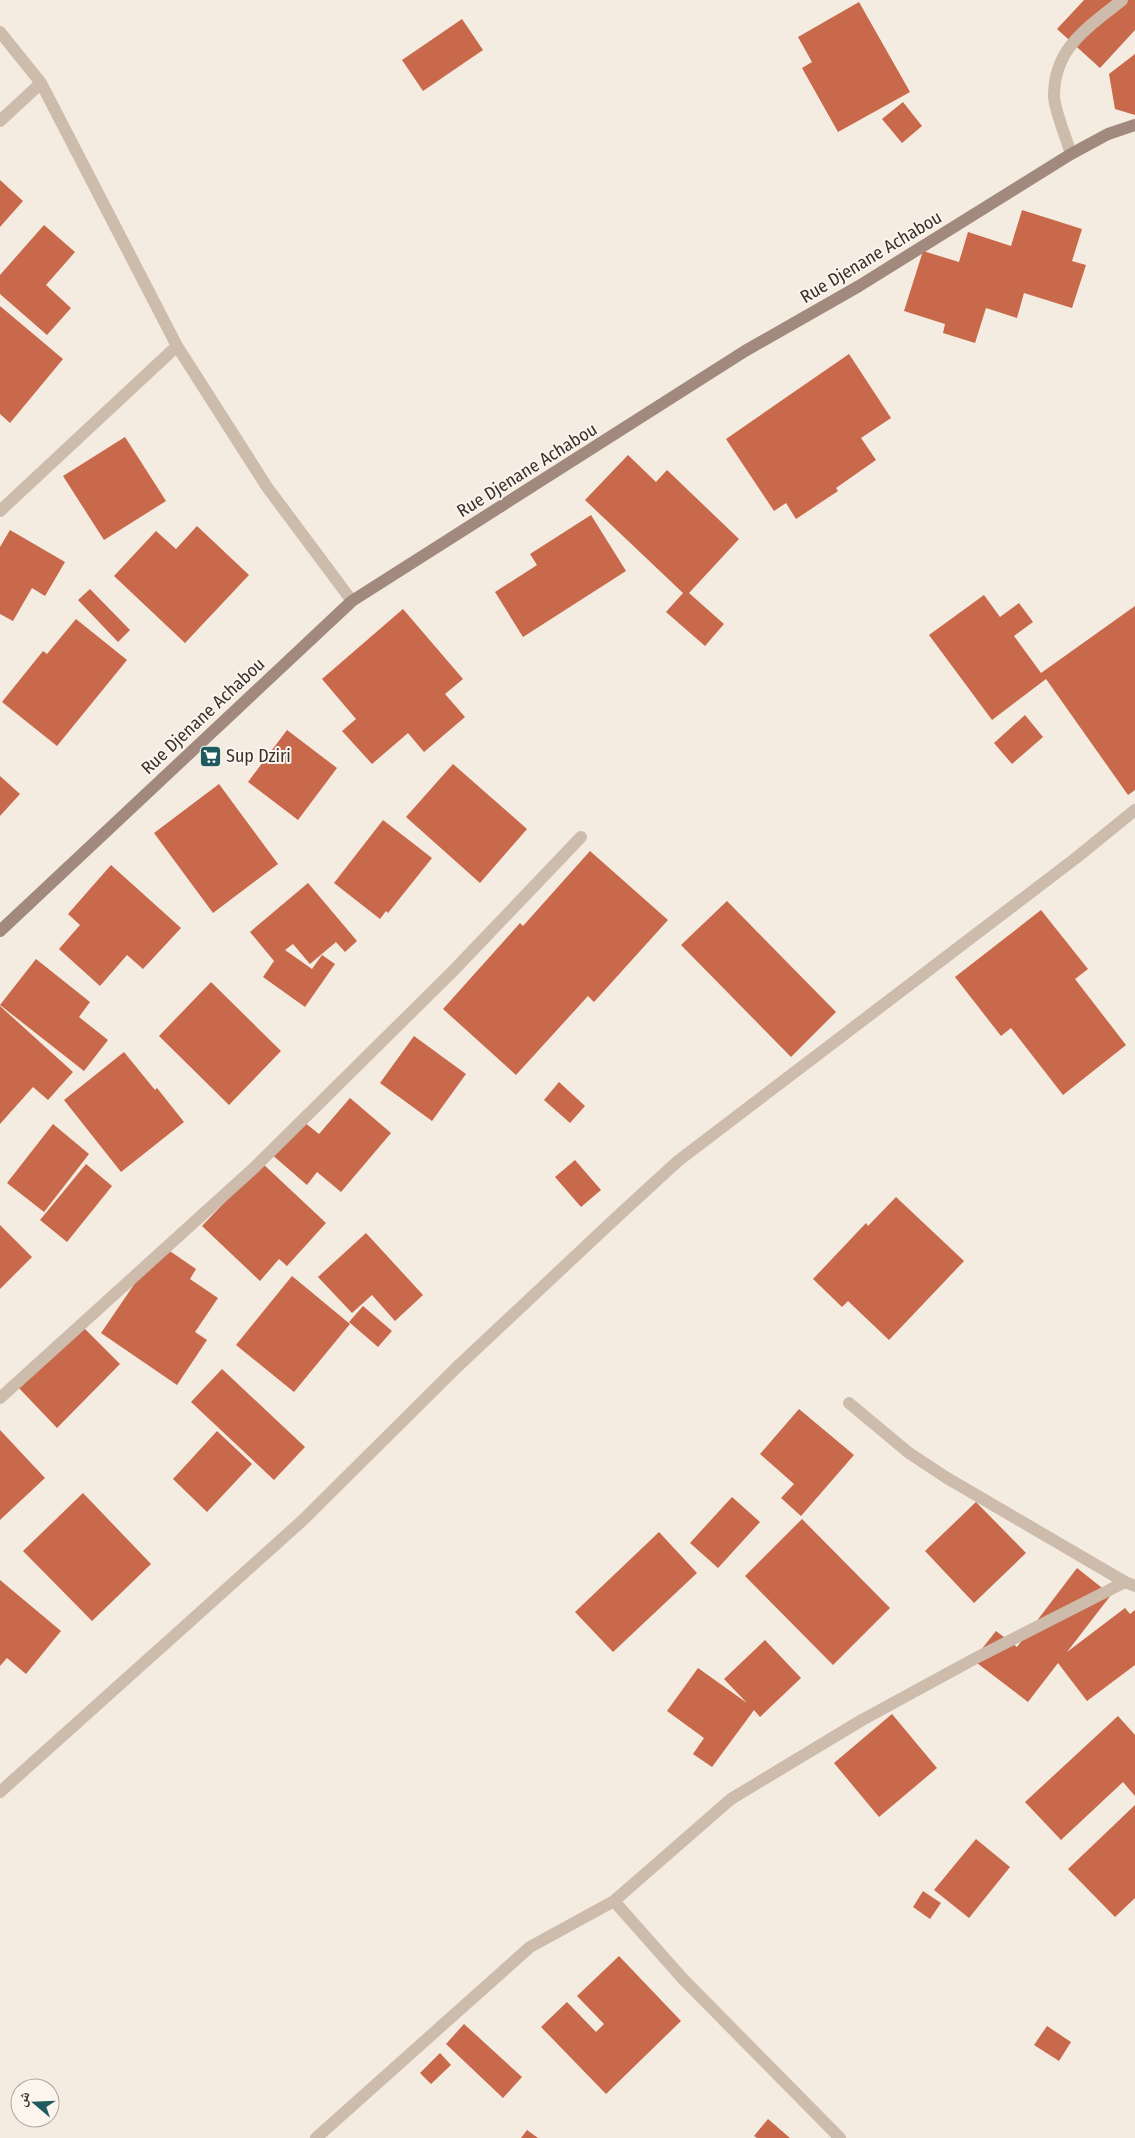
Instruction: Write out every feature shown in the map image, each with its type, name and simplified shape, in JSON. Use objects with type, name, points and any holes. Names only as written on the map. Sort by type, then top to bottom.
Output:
[{"type":"main road","name":"Rue Djenane Achabou","points":[[0,930],[352,601],[745,351],[859,286],[1071,154],[1108,134],[1135,125]]},
{"type":"street","points":[[1071,154],[1054,97],[1058,68],[1065,52],[1078,37],[1122,0]]},
{"type":"street","points":[[0,32],[40,82],[176,346],[267,487],[352,601]]},
{"type":"street","points":[[0,122],[40,82]]},
{"type":"street","points":[[0,511],[176,346]]},
{"type":"street","points":[[0,1792],[303,1520],[456,1368],[678,1161],[1076,858],[1135,810]]},
{"type":"street","points":[[0,1398],[255,1167],[454,970],[581,837]]},
{"type":"street","points":[[849,1403],[909,1453],[947,1478],[1130,1584]]},
{"type":"street","points":[[316,2138],[530,1947],[614,1901],[731,1799],[862,1720],[974,1659],[1130,1584]]},
{"type":"street","points":[[614,1901],[683,1979],[840,2138]]},
{"type":"building","points":[[1084,0],[1135,0],[1135,30],[1100,68],[1057,29]]},
{"type":"building","points":[[859,2],[910,92],[838,132],[802,68],[812,62],[798,37]]},
{"type":"building","points":[[462,19],[483,50],[423,91],[402,60]]},
{"type":"building","points":[[1135,54],[1135,115],[1115,109],[1109,74]]},
{"type":"building","points":[[903,102],[922,126],[902,143],[882,119]]},
{"type":"building","points":[[0,180],[23,201],[0,227]]},
{"type":"building","points":[[1022,210],[1082,229],[1072,261],[1086,265],[1072,308],[1024,293],[1017,318],[986,308],[975,343],[943,333],[945,324],[904,311],[923,251],[959,262],[968,232],[1011,246]]},
{"type":"building","points":[[44,225],[75,252],[46,285],[71,308],[47,335],[0,294],[0,275]]},
{"type":"building","points":[[0,306],[63,359],[10,423],[0,414]]},
{"type":"building","points":[[849,354],[891,418],[861,438],[876,460],[836,488],[838,491],[796,519],[786,503],[774,511],[726,439]]},
{"type":"building","points":[[125,437],[166,501],[104,540],[63,476]]},
{"type":"building","points":[[628,455],[656,482],[667,470],[739,539],[689,593],[724,624],[705,646],[666,612],[683,593],[585,500]]},
{"type":"building","points":[[591,515],[626,571],[523,637],[495,592],[537,565],[530,554]]},
{"type":"building","points":[[197,526],[249,575],[185,643],[114,576],[156,531],[176,549]]},
{"type":"building","points":[[10,530],[65,562],[45,596],[32,588],[13,621],[0,614],[0,547]]},
{"type":"building","points":[[90,589],[130,630],[118,642],[78,600]]},
{"type":"building","points":[[984,595],[1000,617],[1019,603],[1033,622],[1014,636],[1041,673],[1135,606],[1135,790],[1128,795],[1046,679],[992,720],[929,635]]},
{"type":"building","points":[[403,609],[463,679],[445,694],[465,717],[424,752],[408,733],[372,764],[342,731],[356,719],[322,679]]},
{"type":"building","points":[[76,619],[127,660],[57,746],[2,702],[43,651],[47,654]]},
{"type":"building","points":[[1025,715],[1043,737],[1012,764],[994,743]]},
{"type":"building","points":[[287,730],[337,768],[298,820],[248,782]]},
{"type":"building","points":[[453,764],[527,829],[480,883],[406,817]]},
{"type":"building","points":[[0,776],[20,794],[0,816]]},
{"type":"building","points":[[219,784],[278,864],[213,913],[154,833]]},
{"type":"building","points":[[383,820],[432,858],[388,913],[386,911],[380,919],[334,883]]},
{"type":"building","points":[[590,851],[668,920],[594,1002],[588,996],[516,1075],[443,1009],[520,923],[523,926]]},
{"type":"building","points":[[111,865],[181,928],[143,969],[127,955],[100,986],[59,949],[80,925],[68,914]]},
{"type":"building","points":[[308,883],[357,941],[345,952],[336,942],[310,964],[293,944],[285,950],[312,969],[322,955],[335,964],[305,1007],[263,977],[274,961],[250,932]]},
{"type":"building","points":[[727,901],[836,1012],[791,1057],[681,945]]},
{"type":"building","points":[[1041,910],[1088,969],[1075,979],[1126,1045],[1063,1095],[1011,1028],[1001,1036],[955,977]]},
{"type":"building","points":[[36,959],[90,1002],[79,1017],[108,1040],[84,1071],[0,1005]]},
{"type":"building","points":[[211,982],[281,1051],[229,1105],[159,1036]]},
{"type":"building","points":[[0,1006],[73,1072],[48,1100],[33,1087],[0,1124]]},
{"type":"building","points":[[414,1036],[466,1074],[432,1121],[380,1083]]},
{"type":"building","points":[[124,1052],[155,1090],[157,1088],[184,1122],[121,1172],[64,1100]]},
{"type":"building","points":[[559,1082],[585,1106],[570,1123],[544,1100]]},
{"type":"building","points":[[350,1098],[391,1133],[341,1192],[317,1172],[307,1185],[270,1153],[299,1118],[319,1134]]},
{"type":"building","points":[[53,1124],[89,1154],[44,1212],[7,1183]]},
{"type":"building","points":[[575,1160],[601,1190],[581,1207],[555,1177]]},
{"type":"building","points":[[262,1163],[326,1223],[287,1266],[279,1259],[260,1281],[202,1226]]},
{"type":"building","points":[[86,1164],[112,1186],[67,1242],[40,1220]]},
{"type":"building","points":[[896,1197],[964,1261],[889,1340],[848,1301],[842,1307],[813,1279],[866,1223],[868,1226]]},
{"type":"building","points":[[0,1225],[32,1257],[0,1289]]},
{"type":"building","points":[[366,1233],[423,1295],[395,1321],[372,1295],[352,1313],[318,1277]]},
{"type":"building","points":[[161,1245],[196,1269],[190,1279],[218,1298],[195,1332],[207,1340],[177,1385],[101,1333]]},
{"type":"building","points":[[292,1276],[350,1324],[294,1392],[236,1345]]},
{"type":"building","points":[[363,1306],[392,1331],[378,1347],[349,1322]]},
{"type":"building","points":[[80,1324],[120,1364],[57,1428],[17,1386]]},
{"type":"building","points":[[222,1369],[305,1447],[274,1480],[191,1402]]},
{"type":"building","points":[[799,1409],[854,1455],[801,1516],[781,1498],[794,1484],[760,1454]]},
{"type":"building","points":[[0,1430],[45,1478],[0,1520]]},
{"type":"building","points":[[217,1431],[252,1464],[207,1512],[173,1479]]},
{"type":"building","points":[[83,1493],[151,1564],[92,1621],[23,1551]]},
{"type":"building","points":[[732,1497],[760,1522],[718,1568],[690,1543]]},
{"type":"building","points":[[976,1502],[1026,1553],[974,1603],[925,1551]]},
{"type":"building","points":[[802,1519],[890,1608],[833,1665],[745,1576]]},
{"type":"building","points":[[659,1532],[697,1573],[613,1652],[575,1612]]},
{"type":"building","points":[[1077,1568],[1111,1595],[1067,1652],[1125,1608],[1130,1614],[1135,1610],[1135,1665],[1087,1701],[1058,1663],[1028,1702],[973,1660],[996,1631],[1017,1647]]},
{"type":"building","points":[[0,1580],[61,1631],[26,1674],[7,1658],[0,1666]]},
{"type":"building","points":[[765,1640],[801,1678],[760,1717],[754,1710],[712,1767],[693,1754],[704,1738],[667,1711],[698,1668],[747,1703],[724,1679]]},
{"type":"building","points":[[892,1714],[937,1768],[879,1817],[834,1763]]},
{"type":"building","points":[[1118,1716],[1135,1735],[1135,1796],[1123,1782],[1061,1840],[1025,1802]]},
{"type":"building","points":[[1135,1805],[1135,1898],[1115,1917],[1068,1869]]},
{"type":"building","points":[[976,1839],[1010,1867],[969,1918],[934,1890]]},
{"type":"building","points":[[923,1891],[941,1903],[930,1919],[913,1907]]},
{"type":"building","points":[[619,1956],[681,2021],[606,2094],[541,2027],[567,2002],[596,2032],[604,2024],[577,1996]]},
{"type":"building","points":[[464,2024],[522,2077],[503,2098],[446,2044]]},
{"type":"building","points":[[1047,2026],[1071,2042],[1059,2061],[1034,2045]]},
{"type":"building","points":[[440,2053],[451,2065],[431,2084],[420,2073]]},
{"type":"building","points":[[768,2119],[790,2138],[757,2138],[754,2136]]},
{"type":"building","points":[[527,2130],[538,2138],[521,2138]]},
{"type":"place","name":"Sup Dziri","points":[[210,756]]}]
